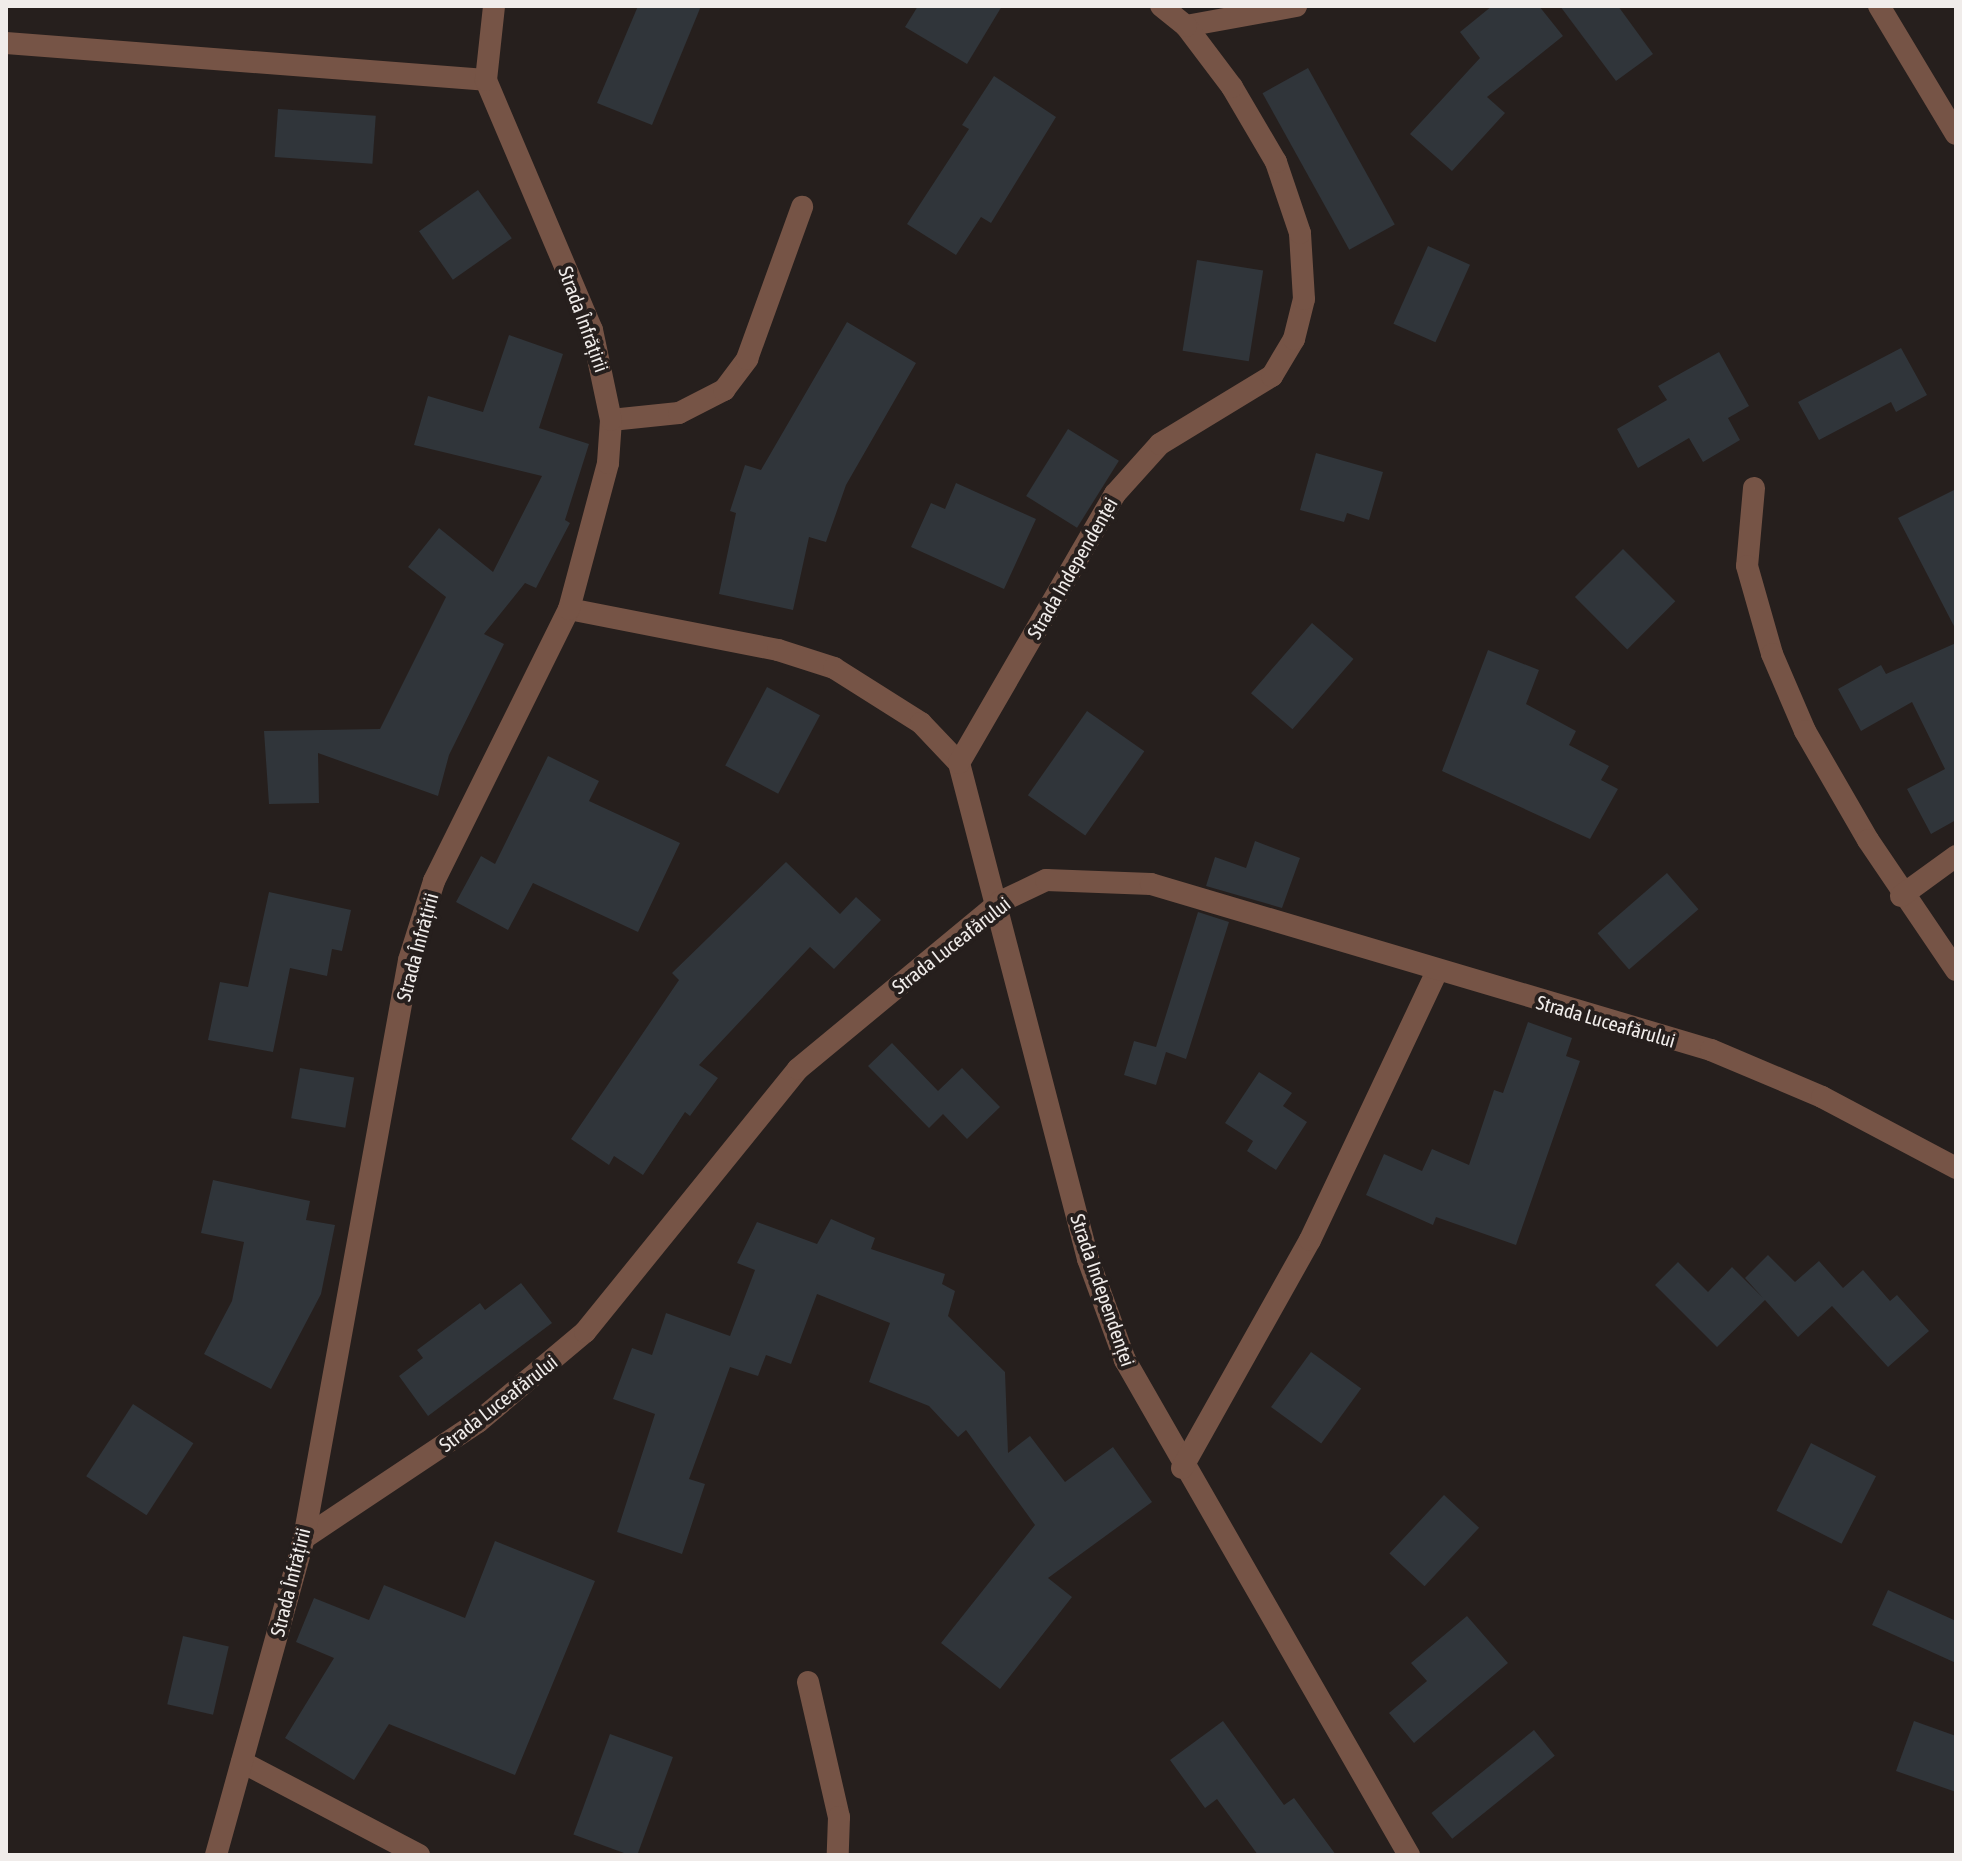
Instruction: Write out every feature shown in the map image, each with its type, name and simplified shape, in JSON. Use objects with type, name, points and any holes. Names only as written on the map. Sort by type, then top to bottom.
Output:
[{"type":"street","points":[[6,43],[486,80],[494,6]]},
{"type":"street","name":"Strada Independenței","points":[[959,763],[1115,494],[1160,444],[1272,376],[1294,339],[1304,299],[1300,233],[1291,201],[1254,122],[1186,26],[1161,6]]},
{"type":"street","points":[[1186,26],[1296,6]]},
{"type":"street","points":[[1879,6],[1956,134]]},
{"type":"street","name":"Strada Înfrățirii","points":[[216,1855],[304,1538],[409,960],[440,869],[569,609],[588,555],[611,420],[592,330],[486,80]]},
{"type":"street","points":[[611,420],[679,413],[724,390],[747,359],[802,207]]},
{"type":"street","points":[[1754,488],[1747,566],[1772,654],[1805,731],[1901,896],[1956,970]]},
{"type":"street","name":"Strada Independenței","points":[[569,609],[778,650],[834,668],[921,723],[959,763],[1000,902],[1007,960],[1088,1259],[1125,1360],[1182,1468],[1409,1855]]},
{"type":"street","points":[[1901,896],[1956,856]]},
{"type":"street","name":"Strada Luceafărului","points":[[304,1538],[478,1422],[585,1332],[798,1069],[1000,902],[1046,880],[1151,884],[1436,973],[1711,1050],[1822,1097],[1956,1168]]},
{"type":"street","points":[[1182,1468],[1310,1240],[1436,973]]},
{"type":"street","points":[[808,1682],[839,1817],[838,1855]]},
{"type":"street","points":[[242,1762],[419,1855]]},
{"type":"building","points":[[638,6],[701,6],[652,125],[597,103]]},
{"type":"building","points":[[918,6],[1002,6],[967,64],[905,27]]},
{"type":"building","points":[[1492,6],[1539,6],[1563,36],[1487,97],[1505,113],[1452,171],[1410,134],[1480,58],[1460,32]]},
{"type":"building","points":[[1560,6],[1618,6],[1653,54],[1616,81]]},
{"type":"building","points":[[1308,68],[1395,225],[1349,250],[1263,93]]},
{"type":"building","points":[[994,76],[1056,117],[991,223],[981,217],[956,255],[907,224],[969,129],[962,125]]},
{"type":"building","points":[[278,109],[376,116],[372,164],[275,157]]},
{"type":"building","points":[[478,190],[512,238],[453,280],[419,231]]},
{"type":"building","points":[[1428,246],[1470,265],[1435,342],[1393,324]]},
{"type":"building","points":[[1197,260],[1263,270],[1249,361],[1183,351]]},
{"type":"building","points":[[847,322],[916,363],[846,485],[826,542],[809,537],[793,610],[719,594],[736,513],[730,511],[745,465],[761,470]]},
{"type":"building","points":[[509,335],[563,354],[539,428],[589,444],[565,520],[570,523],[536,588],[525,583],[484,634],[504,644],[449,755],[438,796],[318,753],[319,803],[269,804],[264,731],[380,729],[446,597],[408,567],[439,528],[493,572],[542,476],[414,445],[428,396],[483,412]]},
{"type":"building","points":[[1901,348],[1927,395],[1896,412],[1891,402],[1819,440],[1798,402]]},
{"type":"building","points":[[1719,352],[1749,406],[1728,418],[1740,440],[1703,462],[1689,438],[1638,468],[1617,429],[1667,400],[1658,386]]},
{"type":"building","points":[[1068,429],[1119,461],[1077,528],[1026,496]]},
{"type":"building","points":[[1316,453],[1383,472],[1369,520],[1347,513],[1344,522],[1300,510]]},
{"type":"building","points":[[956,483],[1036,519],[1004,589],[911,547],[931,503],[945,509]]},
{"type":"building","points":[[1956,489],[1956,630],[1898,518]]},
{"type":"building","points":[[1623,549],[1675,601],[1627,649],[1575,597]]},
{"type":"building","points":[[1312,623],[1354,659],[1292,729],[1251,693]]},
{"type":"building","points":[[1956,643],[1956,820],[1931,834],[1907,789],[1945,769],[1912,702],[1861,731],[1838,689],[1881,665],[1886,674]]},
{"type":"building","points":[[1488,650],[1539,670],[1526,704],[1576,731],[1569,745],[1609,766],[1601,780],[1618,789],[1590,839],[1442,771]]},
{"type":"building","points":[[767,687],[820,715],[778,794],[725,766]]},
{"type":"building","points":[[1087,711],[1144,751],[1085,836],[1028,795]]},
{"type":"building","points":[[548,756],[599,781],[589,801],[680,843],[638,932],[533,883],[508,930],[456,902],[481,856],[495,864]]},
{"type":"building","points":[[1255,841],[1300,858],[1282,908],[1206,886],[1215,857],[1246,868]]},
{"type":"building","points":[[786,862],[840,914],[856,897],[881,920],[834,969],[810,947],[699,1065],[718,1078],[690,1116],[685,1112],[643,1175],[614,1156],[609,1165],[571,1139],[679,980],[672,973]]},
{"type":"building","points":[[1667,873],[1698,909],[1629,970],[1598,933]]},
{"type":"building","points":[[269,892],[351,910],[342,951],[332,949],[327,976],[290,968],[273,1052],[208,1040],[220,982],[248,987]]},
{"type":"building","points":[[1198,912],[1229,922],[1186,1059],[1166,1052],[1156,1085],[1124,1075],[1134,1041],[1156,1047]]},
{"type":"building","points":[[1528,1022],[1572,1038],[1566,1056],[1580,1061],[1516,1245],[1436,1217],[1433,1225],[1366,1195],[1384,1154],[1422,1171],[1432,1149],[1469,1165],[1494,1090],[1503,1093]]},
{"type":"building","points":[[892,1043],[938,1091],[962,1068],[1000,1107],[967,1139],[943,1114],[929,1128],[868,1066]]},
{"type":"building","points":[[300,1068],[354,1078],[345,1128],[291,1118]]},
{"type":"building","points":[[1259,1072],[1292,1093],[1283,1106],[1307,1122],[1276,1170],[1247,1151],[1253,1141],[1225,1123]]},
{"type":"building","points":[[213,1180],[310,1201],[306,1220],[335,1225],[321,1294],[271,1389],[204,1354],[232,1301],[244,1242],[201,1233]]},
{"type":"building","points":[[831,1219],[875,1238],[871,1249],[945,1274],[942,1284],[955,1291],[948,1316],[1005,1372],[1008,1453],[1030,1436],[1065,1482],[1113,1447],[1152,1502],[1048,1578],[1072,1597],[1000,1689],[941,1643],[1035,1525],[966,1430],[958,1437],[929,1406],[869,1382],[890,1323],[817,1294],[791,1364],[766,1355],[758,1376],[730,1367],[689,1479],[705,1484],[682,1554],[617,1532],[655,1414],[613,1399],[632,1348],[652,1355],[666,1313],[730,1336],[755,1270],[737,1263],[757,1222],[817,1244]]},
{"type":"building","points":[[1768,1255],[1795,1282],[1819,1261],[1843,1288],[1863,1270],[1890,1301],[1897,1295],[1929,1331],[1888,1367],[1832,1306],[1798,1337],[1765,1300],[1717,1347],[1655,1285],[1678,1262],[1708,1292],[1732,1267],[1763,1298],[1745,1278]]},
{"type":"building","points":[[521,1283],[552,1323],[428,1416],[399,1376],[423,1358],[417,1350],[480,1303],[485,1310]]},
{"type":"building","points":[[1311,1352],[1361,1388],[1321,1443],[1271,1407]]},
{"type":"building","points":[[133,1404],[193,1443],[147,1515],[86,1476]]},
{"type":"building","points":[[1811,1443],[1876,1476],[1842,1544],[1776,1511]]},
{"type":"building","points":[[1444,1495],[1479,1528],[1425,1586],[1389,1554]]},
{"type":"building","points":[[495,1541],[595,1581],[515,1775],[389,1724],[354,1780],[285,1738],[334,1658],[296,1642],[314,1598],[369,1620],[384,1585],[465,1618]]},
{"type":"building","points":[[1888,1590],[1956,1621],[1956,1663],[1872,1625]]},
{"type":"building","points":[[1467,1616],[1508,1663],[1414,1743],[1389,1713],[1427,1681],[1411,1663]]},
{"type":"building","points":[[183,1636],[229,1647],[213,1715],[167,1704]]},
{"type":"building","points":[[1223,1721],[1284,1805],[1294,1798],[1336,1855],[1258,1855],[1217,1799],[1205,1808],[1170,1760]]},
{"type":"building","points":[[1914,1721],[1956,1736],[1956,1792],[1896,1771]]},
{"type":"building","points":[[1534,1730],[1555,1756],[1452,1839],[1431,1813]]},
{"type":"building","points":[[610,1734],[673,1757],[637,1855],[573,1835]]}]
